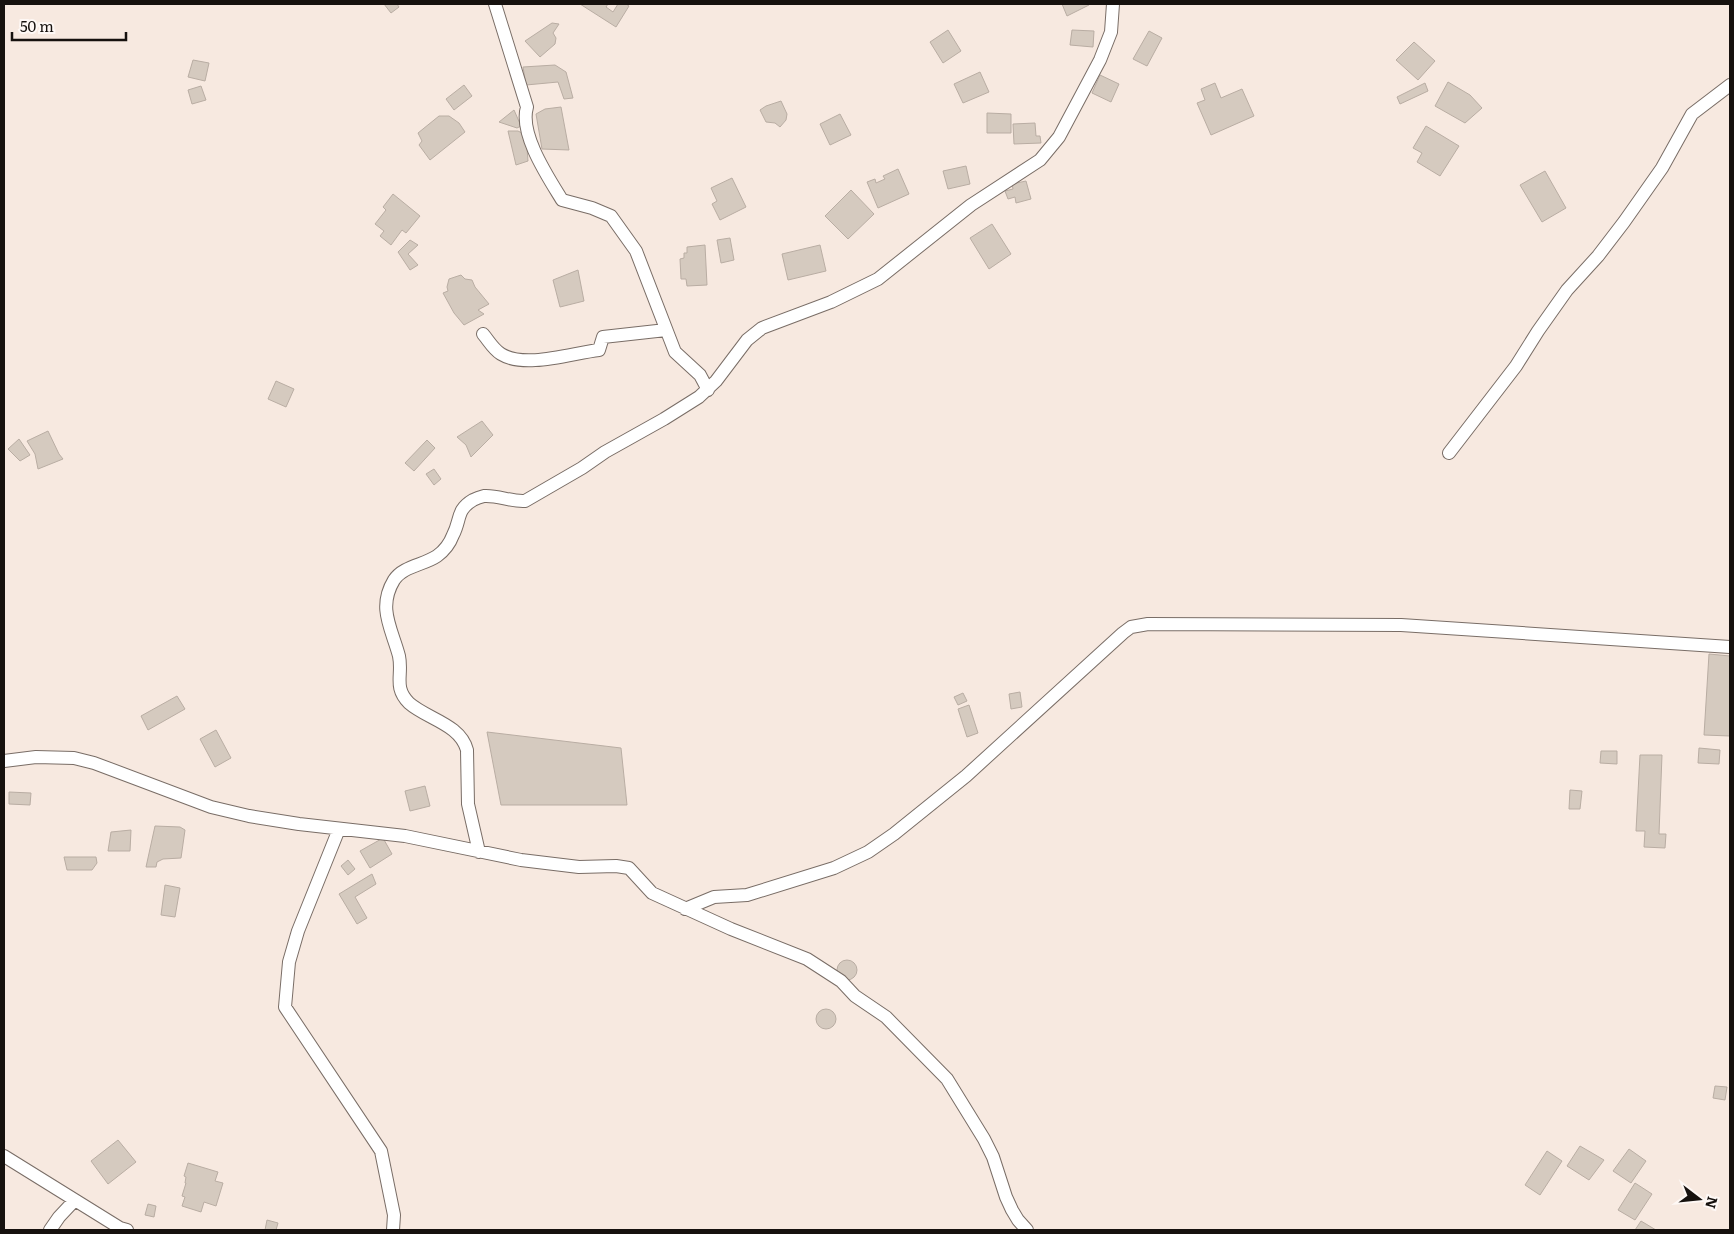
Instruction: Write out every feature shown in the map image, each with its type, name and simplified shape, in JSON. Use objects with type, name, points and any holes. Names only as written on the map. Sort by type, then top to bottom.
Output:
[{"type":"street","points":[[496,4],[527,107],[525,116],[535,153],[562,200],[592,208],[611,216],[636,251],[675,352],[700,375],[708,390]]},
{"type":"street","points":[[479,852],[468,804],[467,750],[463,739],[447,726],[410,703],[399,687],[399,658],[386,616],[387,599],[395,579],[402,572],[434,558],[442,552],[454,534],[460,512],[465,505],[485,496],[515,502],[525,501],[576,472],[605,452],[684,407],[708,390],[747,340],[762,328],[831,302],[878,279],[971,205],[1040,160],[1058,137],[1100,60],[1111,32],[1113,4]]},
{"type":"street","points":[[1449,453],[1516,366],[1567,290],[1598,256],[1624,222],[1662,168],[1692,114],[1730,85]]},
{"type":"street","points":[[483,334],[500,353],[512,358],[529,360],[599,350],[602,337],[666,330]]},
{"type":"street","points":[[685,909],[714,896],[747,895],[834,868],[868,852],[894,834],[966,776],[1123,633],[1135,626],[1148,624],[1401,625],[1730,647]]},
{"type":"street","points":[[4,761],[36,756],[94,762],[211,807],[249,816],[405,836],[479,852],[579,867],[616,866],[629,868],[652,893],[746,936],[807,959],[840,981],[855,996],[886,1018],[947,1079],[984,1139],[993,1158],[1009,1204],[1018,1220],[1027,1230]]},
{"type":"street","points":[[340,829],[298,931],[289,962],[285,1007],[381,1151],[394,1215],[393,1230]]},
{"type":"street","points":[[4,1156],[74,1201],[120,1228],[127,1230]]},
{"type":"street","points":[[50,1230],[74,1201]]},
{"type":"building","points":[[384,4],[397,4],[399,7],[391,13]]},
{"type":"building","points":[[580,4],[608,4],[606,7],[613,12],[618,4],[629,6],[616,27]]},
{"type":"building","points":[[1062,4],[1089,4],[1089,5],[1067,16]]},
{"type":"building","points":[[552,23],[559,24],[553,33],[556,38],[555,44],[540,57],[525,41]]},
{"type":"building","points":[[948,30],[961,51],[943,63],[930,42]]},
{"type":"building","points":[[1072,30],[1094,31],[1093,47],[1070,45]]},
{"type":"building","points":[[1149,31],[1162,38],[1147,66],[1133,59]]},
{"type":"building","points":[[1414,42],[1435,61],[1418,80],[1396,60]]},
{"type":"building","points":[[193,60],[209,63],[205,81],[188,77]]},
{"type":"building","points":[[555,65],[566,72],[573,98],[564,99],[558,82],[526,85],[523,67]]},
{"type":"building","points":[[980,72],[989,92],[963,103],[954,84]]},
{"type":"building","points":[[1100,75],[1119,84],[1111,102],[1092,93]]},
{"type":"building","points":[[1448,82],[1470,95],[1482,108],[1465,123],[1435,106]]},
{"type":"building","points":[[1215,83],[1221,98],[1242,89],[1254,116],[1211,135],[1197,103],[1205,100],[1201,89]]},
{"type":"building","points":[[1425,83],[1428,91],[1400,104],[1397,97]]},
{"type":"building","points":[[464,85],[472,96],[454,110],[446,99]]},
{"type":"building","points":[[201,86],[206,100],[192,104],[188,90]]},
{"type":"building","points":[[781,101],[787,114],[786,120],[780,127],[775,123],[766,122],[760,110]]},
{"type":"building","points":[[561,107],[569,150],[542,149],[536,114],[545,109]]},
{"type":"building","points":[[514,110],[521,126],[517,128],[499,122]]},
{"type":"building","points":[[987,113],[1011,114],[1011,133],[987,133]]},
{"type":"building","points":[[840,114],[851,135],[830,145],[820,124]]},
{"type":"building","points":[[439,116],[449,116],[459,123],[465,132],[430,160],[419,145],[422,141],[418,133]]},
{"type":"building","points":[[1035,123],[1036,136],[1040,136],[1041,143],[1014,144],[1013,124]]},
{"type":"building","points":[[1426,126],[1459,146],[1440,176],[1417,162],[1422,153],[1413,148]]},
{"type":"building","points":[[508,131],[518,131],[526,135],[528,161],[516,165]]},
{"type":"building","points":[[966,166],[970,184],[948,189],[943,171]]},
{"type":"building","points":[[898,169],[909,194],[878,208],[867,182],[875,179],[876,183],[885,179],[883,176]]},
{"type":"building","points":[[1545,171],[1566,208],[1542,222],[1520,185]]},
{"type":"building","points":[[732,178],[746,207],[720,220],[712,204],[717,201],[711,188]]},
{"type":"building","points":[[1026,181],[1031,199],[1016,203],[1015,197],[1008,199],[1005,191],[1013,189],[1012,184]]},
{"type":"building","points":[[851,190],[874,214],[848,239],[825,216]]},
{"type":"building","points":[[393,194],[420,216],[406,233],[402,230],[391,245],[380,236],[384,231],[375,224],[386,210],[383,207]]},
{"type":"building","points":[[992,224],[1011,254],[989,269],[970,238]]},
{"type":"building","points":[[730,238],[734,260],[721,263],[717,240]]},
{"type":"building","points":[[410,240],[418,245],[408,254],[418,265],[410,270],[398,252]]},
{"type":"building","points":[[705,245],[707,285],[687,286],[686,279],[681,279],[680,259],[684,258],[684,253],[687,253],[687,247]]},
{"type":"building","points":[[820,245],[826,271],[788,280],[782,254]]},
{"type":"building","points":[[578,270],[584,301],[560,307],[553,280]]},
{"type":"building","points":[[461,275],[465,279],[472,280],[475,287],[489,304],[478,310],[484,314],[464,325],[454,313],[443,293],[448,291],[449,279]]},
{"type":"building","points":[[276,381],[294,389],[286,407],[268,399]]},
{"type":"building","points":[[482,421],[493,435],[471,457],[466,445],[457,437]]},
{"type":"building","points":[[48,431],[63,459],[38,469],[35,454],[27,441]]},
{"type":"building","points":[[19,439],[30,455],[20,461],[8,449]]},
{"type":"building","points":[[427,440],[435,448],[414,471],[405,463]]},
{"type":"building","points":[[434,469],[441,479],[434,485],[426,474]]},
{"type":"building","points":[[1709,654],[1730,656],[1730,736],[1704,735]]},
{"type":"building","points":[[1020,692],[1022,707],[1011,709],[1009,694]]},
{"type":"building","points":[[963,693],[967,701],[958,705],[954,697]]},
{"type":"building","points":[[177,696],[185,709],[148,730],[141,716]]},
{"type":"building","points":[[969,705],[978,733],[967,737],[958,709]]},
{"type":"building","points":[[216,730],[231,758],[215,767],[200,739]]},
{"type":"building","points":[[487,732],[621,748],[627,805],[501,805]]},
{"type":"building","points":[[1699,748],[1720,750],[1719,764],[1698,763]]},
{"type":"building","points":[[1601,751],[1617,751],[1617,764],[1600,763]]},
{"type":"building","points":[[1640,755],[1662,755],[1659,834],[1666,834],[1665,848],[1644,847],[1645,831],[1636,831]]},
{"type":"building","points":[[425,786],[430,806],[410,811],[405,791]]},
{"type":"building","points":[[1570,790],[1582,791],[1580,809],[1569,809]]},
{"type":"building","points":[[9,792],[31,793],[30,805],[9,804]]},
{"type":"building","points":[[155,826],[180,827],[185,830],[181,858],[163,859],[157,862],[156,867],[146,867]]},
{"type":"building","points":[[131,830],[130,851],[108,851],[111,832]]},
{"type":"building","points":[[383,838],[392,854],[370,868],[360,851]]},
{"type":"building","points":[[64,857],[96,857],[97,863],[92,870],[67,870]]},
{"type":"building","points":[[348,860],[355,869],[348,875],[341,866]]},
{"type":"building","points":[[372,874],[376,884],[355,897],[367,918],[357,924],[339,894]]},
{"type":"building","points":[[165,885],[180,888],[175,917],[161,915]]},
{"type":"building","points":[[847,960],[854,963],[857,970],[854,977],[847,980],[840,977],[837,970],[840,963]]},
{"type":"building","points":[[826,1009],[833,1012],[836,1019],[833,1026],[826,1029],[819,1026],[816,1019],[819,1012]]},
{"type":"building","points":[[1715,1086],[1727,1087],[1725,1100],[1713,1098]]},
{"type":"building","points":[[118,1140],[136,1162],[108,1184],[91,1161]]},
{"type":"building","points":[[1580,1146],[1604,1160],[1589,1180],[1567,1166]]},
{"type":"building","points":[[1629,1149],[1646,1161],[1631,1183],[1613,1171]]},
{"type":"building","points":[[1547,1151],[1562,1161],[1540,1195],[1525,1185]]},
{"type":"building","points":[[188,1163],[218,1172],[215,1181],[223,1183],[216,1206],[204,1202],[201,1212],[182,1206],[185,1197],[182,1196],[186,1183],[186,1177],[184,1176]]},
{"type":"building","points":[[1635,1183],[1652,1194],[1635,1220],[1618,1210]]},
{"type":"building","points":[[148,1204],[156,1206],[154,1217],[145,1215]]},
{"type":"building","points":[[267,1220],[278,1223],[276,1230],[265,1230]]},
{"type":"building","points":[[1641,1221],[1656,1230],[1635,1230]]}]
